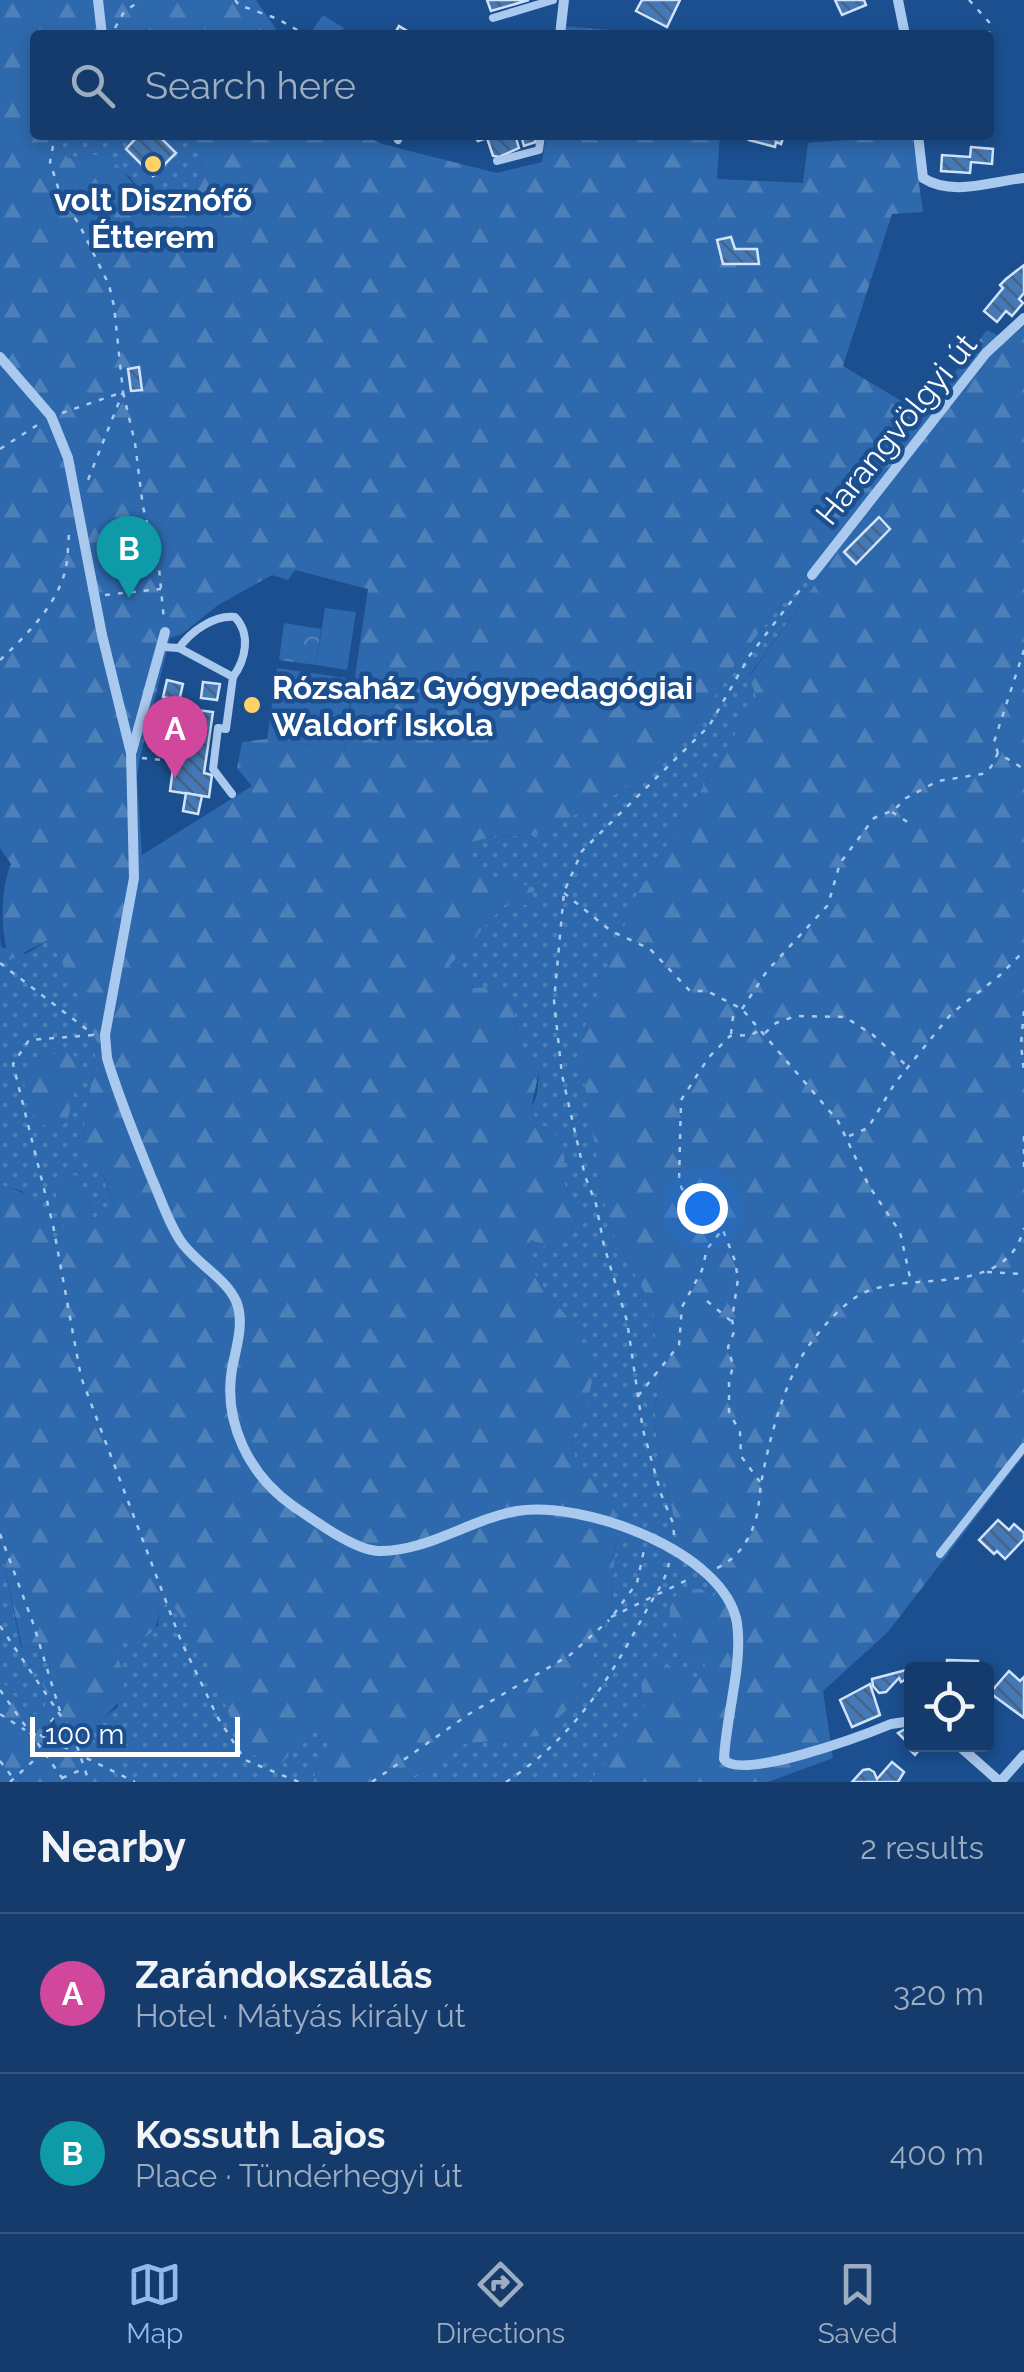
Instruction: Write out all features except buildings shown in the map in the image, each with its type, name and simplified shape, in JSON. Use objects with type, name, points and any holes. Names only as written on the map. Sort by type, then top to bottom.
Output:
[{"type":"street","points":[[98,0],[101,30]]},
{"type":"street","points":[[561,30],[564,0]]},
{"type":"street","points":[[898,0],[904,30]]},
{"type":"street","points":[[919,140],[923,178],[932,184],[982,186],[1024,178]]},
{"type":"street","name":"Harangvölgyi út","points":[[812,575],[986,353],[1024,318]]},
{"type":"street","points":[[0,357],[51,416],[68,458],[94,596],[131,754],[134,878],[101,1037],[118,1092],[174,1230],[194,1259],[228,1289],[236,1302],[239,1328],[230,1403],[242,1446],[254,1467],[290,1504],[360,1547],[376,1551],[407,1547],[515,1511],[542,1509],[601,1518],[672,1550],[707,1572],[726,1596],[736,1620],[738,1646],[724,1759],[730,1771],[744,1776],[770,1774],[904,1722]]},
{"type":"street","points":[[131,754],[165,632]]},
{"type":"street","points":[[966,1752],[1000,1782],[1024,1755]]},
{"type":"lane","points":[[493,18],[553,0]]},
{"type":"lane","points":[[497,160],[538,150],[540,140]]},
{"type":"lane","points":[[179,648],[184,640],[222,616],[235,617],[244,627],[241,666],[233,677],[226,730],[218,728],[213,769],[232,794]]},
{"type":"lane","points":[[163,647],[179,648],[233,677]]},
{"type":"lane","points":[[940,1554],[1024,1447]]},
{"type":"path","points":[[114,30],[124,12],[141,0]]},
{"type":"path","points":[[235,0],[297,30]]},
{"type":"path","points":[[969,0],[989,22],[989,30]]},
{"type":"path","points":[[57,140],[50,162],[62,200],[80,224],[109,285],[114,306],[124,392],[161,589],[165,632]]},
{"type":"path","points":[[0,660],[23,638],[54,596],[66,570],[70,522],[124,392]]},
{"type":"path","points":[[506,1782],[541,1759],[583,1715],[622,1659],[658,1594],[672,1550],[673,1523],[660,1494],[638,1397],[627,1321],[586,1176],[556,1043],[554,1001],[564,892],[582,851],[709,726],[750,656],[812,575]]},
{"type":"path","points":[[94,596],[161,589]]},
{"type":"path","points":[[742,1010],[770,968],[828,905],[843,858],[874,818],[938,782],[986,772],[998,753],[995,734],[1011,699],[1016,668],[1024,650]]},
{"type":"path","points":[[998,753],[1024,769]]},
{"type":"path","points":[[131,754],[172,761]]},
{"type":"path","points":[[891,811],[906,821],[910,830]]},
{"type":"path","points":[[564,892],[612,931],[650,949],[690,991],[707,991],[742,1010],[762,1032],[848,1136],[869,1186],[900,1232],[912,1283]]},
{"type":"path","points":[[848,1136],[868,1128],[908,1067],[951,1014],[999,976],[1024,950]]},
{"type":"path","points":[[0,964],[101,1037]]},
{"type":"path","points":[[734,1008],[730,1036],[708,1057],[682,1098],[679,1182],[683,1194],[724,1229],[738,1272],[734,1332],[728,1347],[733,1366],[729,1412],[740,1432],[742,1456],[761,1483]]},
{"type":"path","points":[[1024,1011],[1024,1074]]},
{"type":"path","points":[[730,1036],[762,1032],[796,1016],[845,1017],[873,1035],[908,1067]]},
{"type":"path","points":[[101,1037],[29,1040],[13,1064],[53,1226],[81,1377],[181,1641],[218,1718],[246,1760],[299,1782]]},
{"type":"path","points":[[1024,1136],[1024,1175]]},
{"type":"path","points":[[985,1272],[1017,1246],[1024,1228]]},
{"type":"path","points":[[638,1397],[679,1345],[682,1306],[702,1270],[707,1249],[724,1229]]},
{"type":"path","points":[[612,1618],[730,1562],[739,1553],[754,1524],[775,1422],[812,1340],[860,1295],[881,1288],[985,1272],[1024,1274]]},
{"type":"path","points":[[707,1301],[732,1322]]},
{"type":"path","points":[[0,1534],[60,1711]]},
{"type":"path","points":[[372,1782],[469,1714],[570,1655],[612,1618],[637,1584],[647,1539]]},
{"type":"path","points":[[0,1626],[73,1734],[88,1782]]},
{"type":"path","points":[[0,1690],[64,1780],[83,1769]]},
{"type":"path","points":[[40,1734],[60,1711]]},
{"type":"path","points":[[0,1714],[30,1734],[40,1734],[135,1782]]},
{"type":"path","points":[[0,1760],[13,1781],[44,1751]]},
{"type":"green space","points":[[0,0],[256,0],[277,30],[30,30],[30,140],[56,140],[68,158],[111,157],[164,221],[195,192],[203,155],[189,140],[374,140],[497,173],[542,162],[545,140],[720,140],[717,179],[803,183],[808,143],[913,140],[923,212],[892,214],[843,366],[923,414],[987,330],[1007,340],[1024,326],[1024,1455],[888,1632],[823,1691],[833,1758],[768,1782],[589,1782],[645,1715],[641,1682],[654,1656],[688,1683],[704,1675],[705,1660],[689,1655],[670,1626],[670,1604],[680,1590],[701,1589],[713,1597],[717,1592],[709,1569],[678,1548],[655,1415],[670,1353],[655,1338],[654,1310],[608,1224],[578,1044],[636,896],[757,699],[749,677],[821,576],[810,567],[738,660],[690,734],[615,795],[534,835],[495,836],[467,843],[472,864],[489,875],[535,888],[528,905],[504,905],[449,966],[475,988],[501,986],[514,1009],[520,1063],[541,1063],[531,1108],[539,1126],[551,1126],[565,1148],[563,1181],[578,1213],[569,1237],[552,1249],[531,1240],[525,1253],[537,1279],[588,1343],[592,1381],[584,1417],[571,1440],[577,1466],[609,1495],[618,1520],[610,1613],[573,1704],[539,1736],[464,1744],[404,1782],[313,1782],[331,1738],[317,1725],[278,1767],[243,1750],[203,1653],[169,1600],[159,1610],[150,1633],[113,1645],[123,1674],[122,1694],[88,1730],[117,1782],[0,1782],[0,1679],[30,1715],[41,1714],[48,1700],[41,1675],[51,1669],[45,1648],[22,1647],[0,1544],[0,1185],[22,1192],[36,1202],[53,1238],[65,1232],[54,1186],[57,1177],[76,1175],[87,1195],[92,1219],[114,1206],[101,1170],[81,1149],[97,1043],[80,998],[50,939],[10,960],[3,912],[11,864],[0,848]],"holes":[[[295,570],[368,589],[344,750],[267,739],[242,742],[237,768],[252,786],[142,855],[137,777],[170,638],[272,575],[288,580]]]},
{"type":"green space","points":[[323,15],[344,28],[343,30],[312,30]]},
{"type":"green space","points":[[562,26],[610,30],[561,30]]},
{"type":"green space","points":[[56,140],[189,140],[203,155],[195,192],[164,221],[130,177],[96,155],[68,158]]},
{"type":"green space","points":[[810,567],[821,576],[749,676],[757,699],[636,896],[608,1224],[654,1310],[655,1338],[670,1353],[655,1407],[661,1465],[678,1547],[709,1569],[718,1592],[704,1675],[688,1684],[668,1664],[641,1682],[646,1715],[589,1782],[404,1782],[464,1744],[539,1736],[573,1704],[610,1613],[618,1520],[577,1466],[571,1440],[584,1417],[588,1343],[537,1279],[525,1253],[531,1240],[552,1249],[569,1237],[578,1213],[563,1181],[564,1148],[539,1126],[531,1108],[537,1095],[540,1063],[520,1063],[514,1009],[475,988],[448,966],[504,905],[535,889],[489,875],[471,864],[467,842],[495,836],[534,835],[690,734],[738,660]]},
{"type":"green space","points":[[325,608],[356,612],[347,670],[316,665]]},
{"type":"green space","points":[[284,623],[321,629],[316,665],[279,660]]},
{"type":"green space","points":[[277,668],[353,679],[344,750],[267,739]]},
{"type":"green space","points":[[0,935],[1,947],[26,954],[50,939],[80,997],[97,1043],[81,1149],[101,1170],[114,1207],[92,1219],[87,1195],[54,1186],[66,1232],[53,1239],[22,1191],[0,1185]]},
{"type":"green space","points":[[67,1052],[79,1059],[80,1071],[67,1122],[53,1131],[32,1111],[25,1074],[39,1058]]},
{"type":"green space","points":[[0,1544],[21,1647],[45,1648],[51,1669],[42,1675],[48,1700],[41,1714],[30,1715],[0,1679]]},
{"type":"green space","points":[[170,1599],[203,1653],[244,1750],[317,1724],[332,1739],[318,1762],[313,1782],[117,1782],[87,1730],[118,1707],[113,1645],[158,1626],[159,1610]]},
{"type":"place","name":"volt Disznófő Étterem","points":[[153,164]]},
{"type":"place","name":"Kossuth Lajos","points":[[129,598]]},
{"type":"place","name":"Rózsaház Gyógypedagógiai Waldorf Iskola","points":[[252,705]]},
{"type":"place","name":"Zarándokszállás","points":[[175,778]]}]
